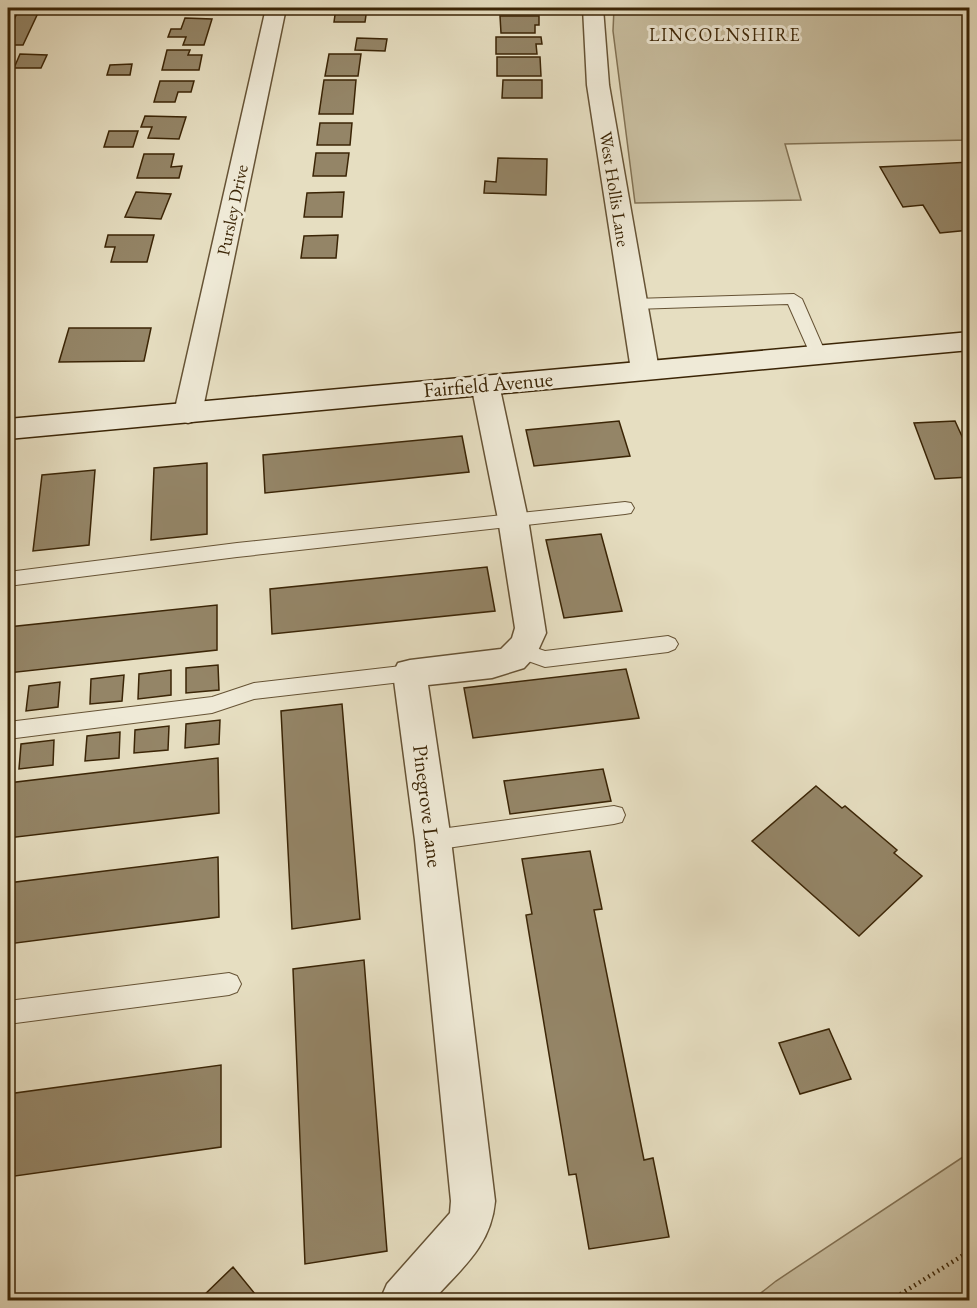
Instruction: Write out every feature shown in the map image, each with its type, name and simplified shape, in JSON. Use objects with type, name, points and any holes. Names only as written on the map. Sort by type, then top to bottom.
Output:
[{"type":"street","name":"Pursley Drive","points":[[188,413],[276,8]]},
{"type":"street","name":"West Hollis Lane","points":[[593,8],[598,85],[645,370]]},
{"type":"street","name":"Fairfield Avenue","points":[[8,429],[969,341]]},
{"type":"street","points":[[410,673],[502,663],[521,651],[529,639],[531,628],[513,519],[485,384]]},
{"type":"street","name":"Pinegrove Lane","points":[[403,1300],[460,1237],[471,1221],[473,1202],[433,840],[410,673]]},
{"type":"lane","points":[[634,304],[794,299],[818,354]]},
{"type":"lane","points":[[8,579],[225,551],[625,508]]},
{"type":"lane","points":[[521,651],[545,659],[668,644]]},
{"type":"lane","points":[[8,731],[212,705],[254,691],[410,673]]},
{"type":"lane","points":[[433,840],[614,816]]},
{"type":"lane","points":[[8,1013],[229,984]]},
{"type":"path","points":[[891,1300],[969,1251]]},
{"type":"shaded area","points":[[614,8],[969,8],[969,140],[785,144],[801,200],[635,203],[613,31]]},
{"type":"shaded area","points":[[969,1153],[969,1300],[752,1300],[776,1281]]},
{"type":"building","points":[[336,8],[367,8],[365,22],[334,22]]},
{"type":"building","points":[[497,8],[541,8],[541,12],[496,12]]},
{"type":"building","points":[[17,13],[38,13],[23,45],[8,45],[8,20],[14,20]]},
{"type":"building","points":[[500,16],[539,16],[539,25],[535,25],[535,33],[501,33]]},
{"type":"building","points":[[185,18],[212,19],[204,45],[183,45],[186,37],[168,37],[171,29],[181,29]]},
{"type":"building","points":[[496,37],[541,37],[542,44],[536,44],[537,54],[496,54]]},
{"type":"building","points":[[357,38],[387,39],[385,51],[355,50]]},
{"type":"building","points":[[167,50],[190,50],[188,55],[202,55],[199,70],[162,70]]},
{"type":"building","points":[[20,54],[47,55],[41,68],[14,68]]},
{"type":"building","points":[[329,54],[361,54],[358,76],[325,76]]},
{"type":"building","points":[[497,57],[540,57],[541,76],[497,76]]},
{"type":"building","points":[[132,64],[130,75],[107,75],[110,65]]},
{"type":"building","points":[[324,80],[356,80],[353,114],[319,114]]},
{"type":"building","points":[[503,80],[542,80],[542,98],[502,98]]},
{"type":"building","points":[[160,81],[194,81],[191,92],[178,92],[175,102],[154,102]]},
{"type":"building","points":[[145,116],[186,117],[179,139],[148,138],[152,127],[141,127]]},
{"type":"building","points":[[320,123],[352,123],[350,145],[317,145]]},
{"type":"building","points":[[109,131],[138,131],[133,147],[104,147]]},
{"type":"building","points":[[316,153],[349,153],[346,176],[313,176]]},
{"type":"building","points":[[144,154],[174,154],[171,167],[182,166],[179,178],[137,178]]},
{"type":"building","points":[[498,158],[547,159],[546,195],[484,193],[485,181],[496,182]]},
{"type":"building","points":[[970,162],[970,230],[940,233],[923,205],[903,207],[880,167]]},
{"type":"building","points":[[136,192],[171,194],[161,219],[125,217]]},
{"type":"building","points":[[344,192],[342,217],[304,217],[307,193]]},
{"type":"building","points":[[108,235],[154,235],[147,262],[111,262],[115,247],[105,247]]},
{"type":"building","points":[[338,235],[336,258],[301,258],[304,236]]},
{"type":"building","points":[[69,328],[151,328],[144,361],[59,362]]},
{"type":"building","points":[[619,421],[630,456],[534,466],[526,430]]},
{"type":"building","points":[[955,421],[970,454],[970,477],[935,479],[914,423]]},
{"type":"building","points":[[462,436],[469,472],[265,493],[263,455]]},
{"type":"building","points":[[207,463],[207,534],[151,540],[154,468]]},
{"type":"building","points":[[95,470],[89,545],[33,551],[42,475]]},
{"type":"building","points":[[601,534],[622,611],[564,618],[546,540]]},
{"type":"building","points":[[487,567],[495,611],[272,634],[270,589]]},
{"type":"building","points":[[217,605],[217,650],[8,673],[8,627]]},
{"type":"building","points":[[218,665],[219,690],[186,693],[186,668]]},
{"type":"building","points":[[626,669],[639,718],[473,738],[464,688]]},
{"type":"building","points":[[171,670],[171,695],[138,699],[139,674]]},
{"type":"building","points":[[124,675],[122,701],[90,704],[91,679]]},
{"type":"building","points":[[60,682],[58,707],[26,711],[29,686]]},
{"type":"building","points":[[342,704],[360,919],[292,929],[281,711]]},
{"type":"building","points":[[220,720],[219,744],[185,748],[186,724]]},
{"type":"building","points":[[169,726],[168,750],[134,753],[135,730]]},
{"type":"building","points":[[120,732],[119,758],[85,761],[87,736]]},
{"type":"building","points":[[54,740],[53,765],[19,769],[21,744]]},
{"type":"building","points":[[218,758],[219,813],[8,838],[8,783]]},
{"type":"building","points":[[603,769],[611,801],[510,814],[504,781]]},
{"type":"building","points":[[816,786],[842,808],[845,806],[897,850],[894,853],[922,876],[859,936],[752,841]]},
{"type":"building","points":[[590,851],[602,909],[594,910],[644,1160],[653,1158],[669,1237],[589,1249],[576,1174],[569,1175],[526,915],[532,914],[522,859]]},
{"type":"building","points":[[218,857],[219,917],[8,944],[8,883]]},
{"type":"building","points":[[364,960],[387,1251],[305,1264],[293,969]]},
{"type":"building","points":[[829,1029],[851,1079],[800,1094],[779,1043]]},
{"type":"building","points":[[221,1065],[221,1147],[8,1177],[8,1094]]},
{"type":"building","points":[[233,1267],[260,1300],[199,1300]]},
{"type":"district","name":"LINCOLNSHIRE","points":[[725,34]]}]
